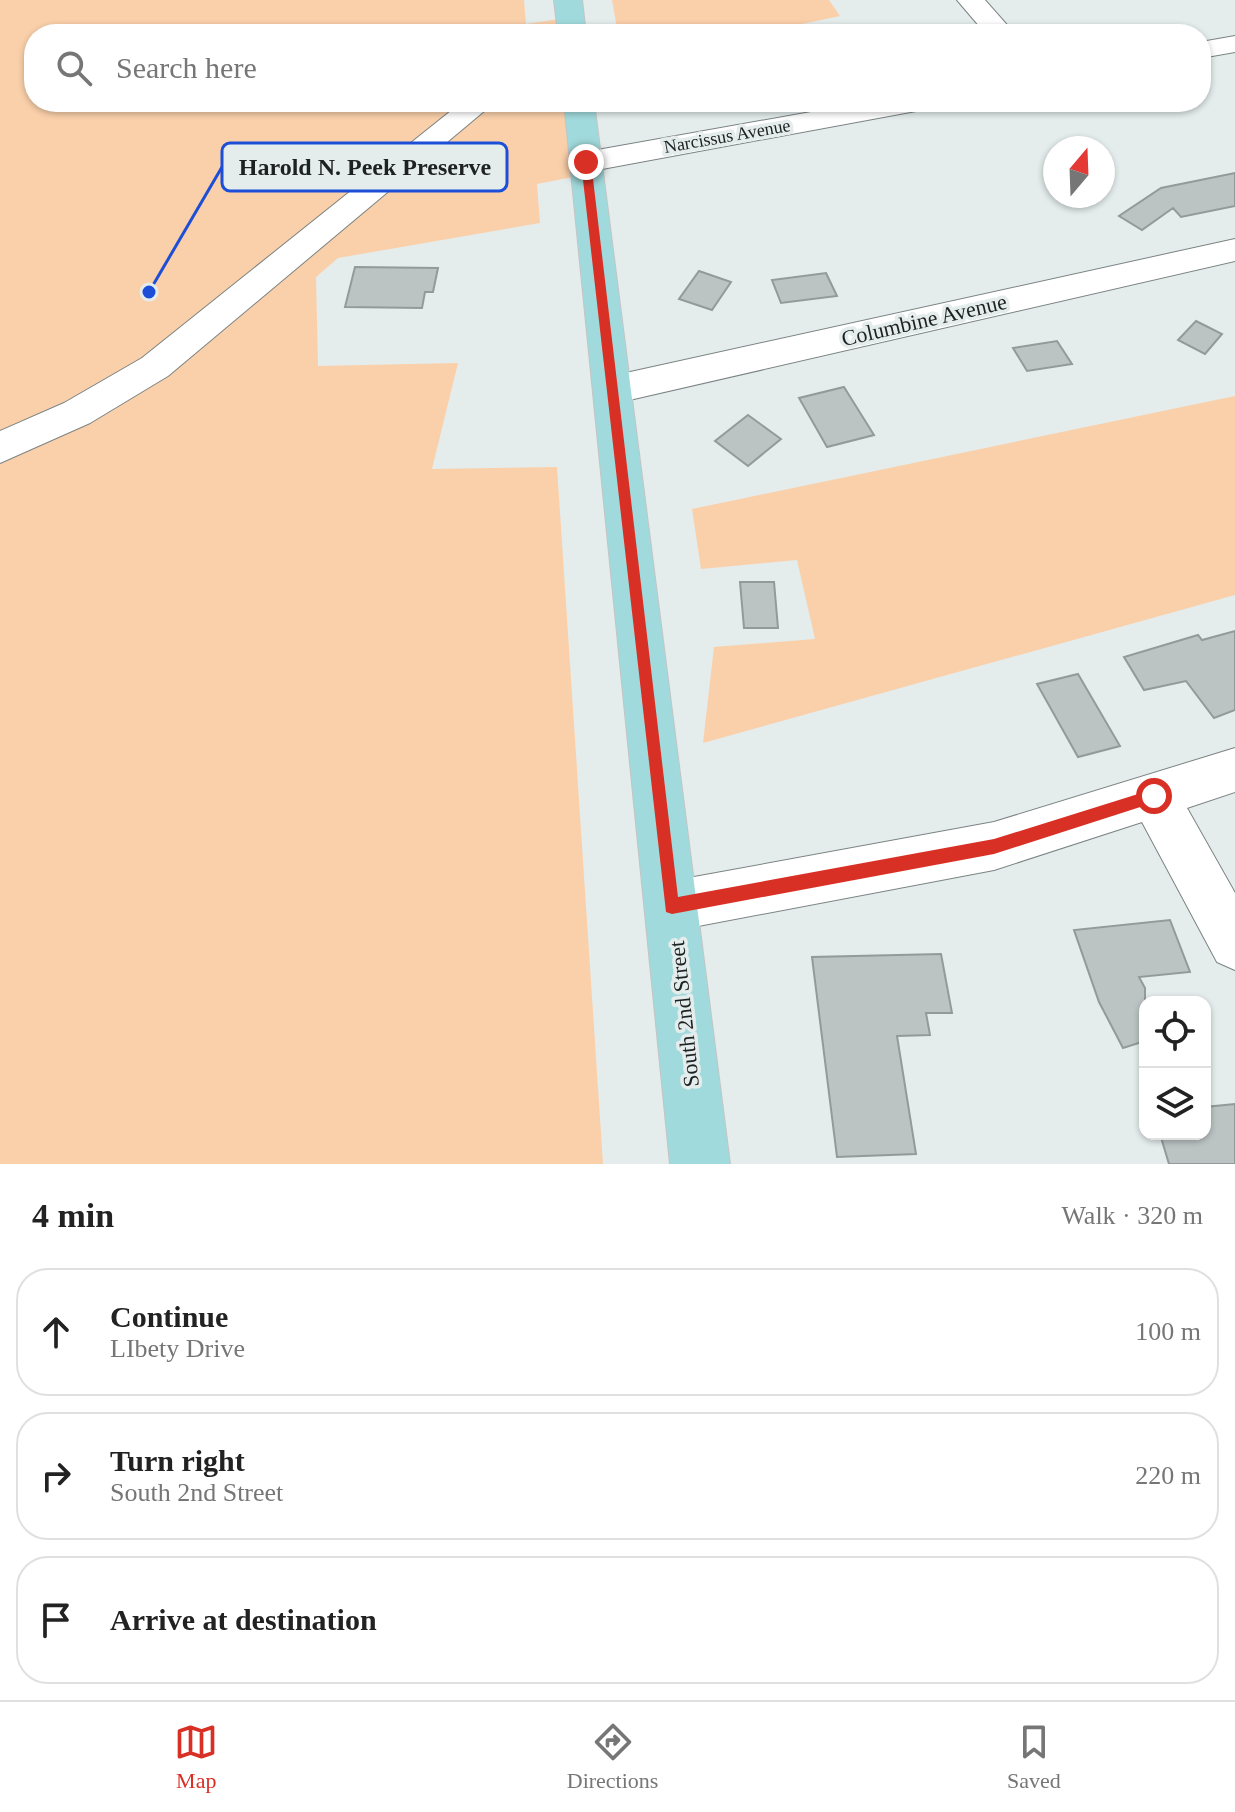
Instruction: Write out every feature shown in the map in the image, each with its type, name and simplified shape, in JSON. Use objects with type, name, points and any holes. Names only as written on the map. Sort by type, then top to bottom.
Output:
[{"type":"main road","points":[[572,24],[573,1]]},
{"type":"main road","name":"South 2nd Street","points":[[580,112],[700,1164]]},
{"type":"street","points":[[970,0],[992,24]]},
{"type":"street","points":[[1211,48],[1235,44]]},
{"type":"street","points":[[0,448],[77,413],[155,367],[468,112]]},
{"type":"street","name":"Narcissus Avenue","points":[[586,162],[861,112]]},
{"type":"street","points":[[1222,253],[1235,283]]},
{"type":"street","name":"Columbine Avenue","points":[[612,390],[1222,253]]},
{"type":"street","points":[[672,906],[994,846],[1235,770]]},
{"type":"street","points":[[1154,796],[1235,944]]},
{"type":"shaded area","points":[[0,0],[524,0],[526,24],[24,24],[24,112],[582,112],[588,174],[537,184],[540,223],[338,258],[316,277],[318,366],[458,363],[432,469],[557,467],[603,1164],[0,1164]]},
{"type":"shaded area","points":[[612,0],[829,0],[840,16],[802,24],[616,24]]},
{"type":"shaded area","points":[[572,17],[573,24],[526,24]]},
{"type":"shaded area","points":[[1235,396],[1235,595],[703,743],[714,647],[815,639],[797,560],[701,569],[692,509]]},
{"type":"building","points":[[1235,173],[1235,206],[1181,217],[1173,208],[1142,230],[1119,216],[1161,188]]},
{"type":"building","points":[[355,267],[438,268],[433,292],[425,292],[422,308],[345,307]]},
{"type":"building","points":[[699,271],[731,282],[712,310],[679,299]]},
{"type":"building","points":[[826,273],[837,296],[781,303],[772,280]]},
{"type":"building","points":[[1196,321],[1222,334],[1205,354],[1178,340]]},
{"type":"building","points":[[1057,341],[1072,364],[1027,371],[1013,348]]},
{"type":"building","points":[[844,387],[874,435],[827,447],[799,398]]},
{"type":"building","points":[[748,415],[781,439],[748,466],[715,441]]},
{"type":"building","points":[[740,582],[774,582],[778,628],[744,628]]},
{"type":"building","points":[[1235,631],[1235,710],[1214,718],[1186,681],[1144,690],[1124,657],[1198,635],[1202,640]]},
{"type":"building","points":[[1078,674],[1120,746],[1078,757],[1037,684]]},
{"type":"building","points":[[1170,920],[1190,972],[1139,977],[1145,988],[1145,996],[1139,996],[1139,1043],[1123,1048],[1099,1002],[1074,930]]},
{"type":"building","points":[[941,954],[952,1013],[926,1013],[930,1035],[897,1036],[916,1154],[837,1157],[812,957]]},
{"type":"building","points":[[1235,1104],[1235,1164],[1169,1164],[1162,1140],[1211,1140],[1211,1106]]},
{"type":"place","name":"Harold N. Peek Preserve","points":[[149,292]]},
{"type":"route","points":[[586,162],[672,906],[994,846],[1154,796]]}]
